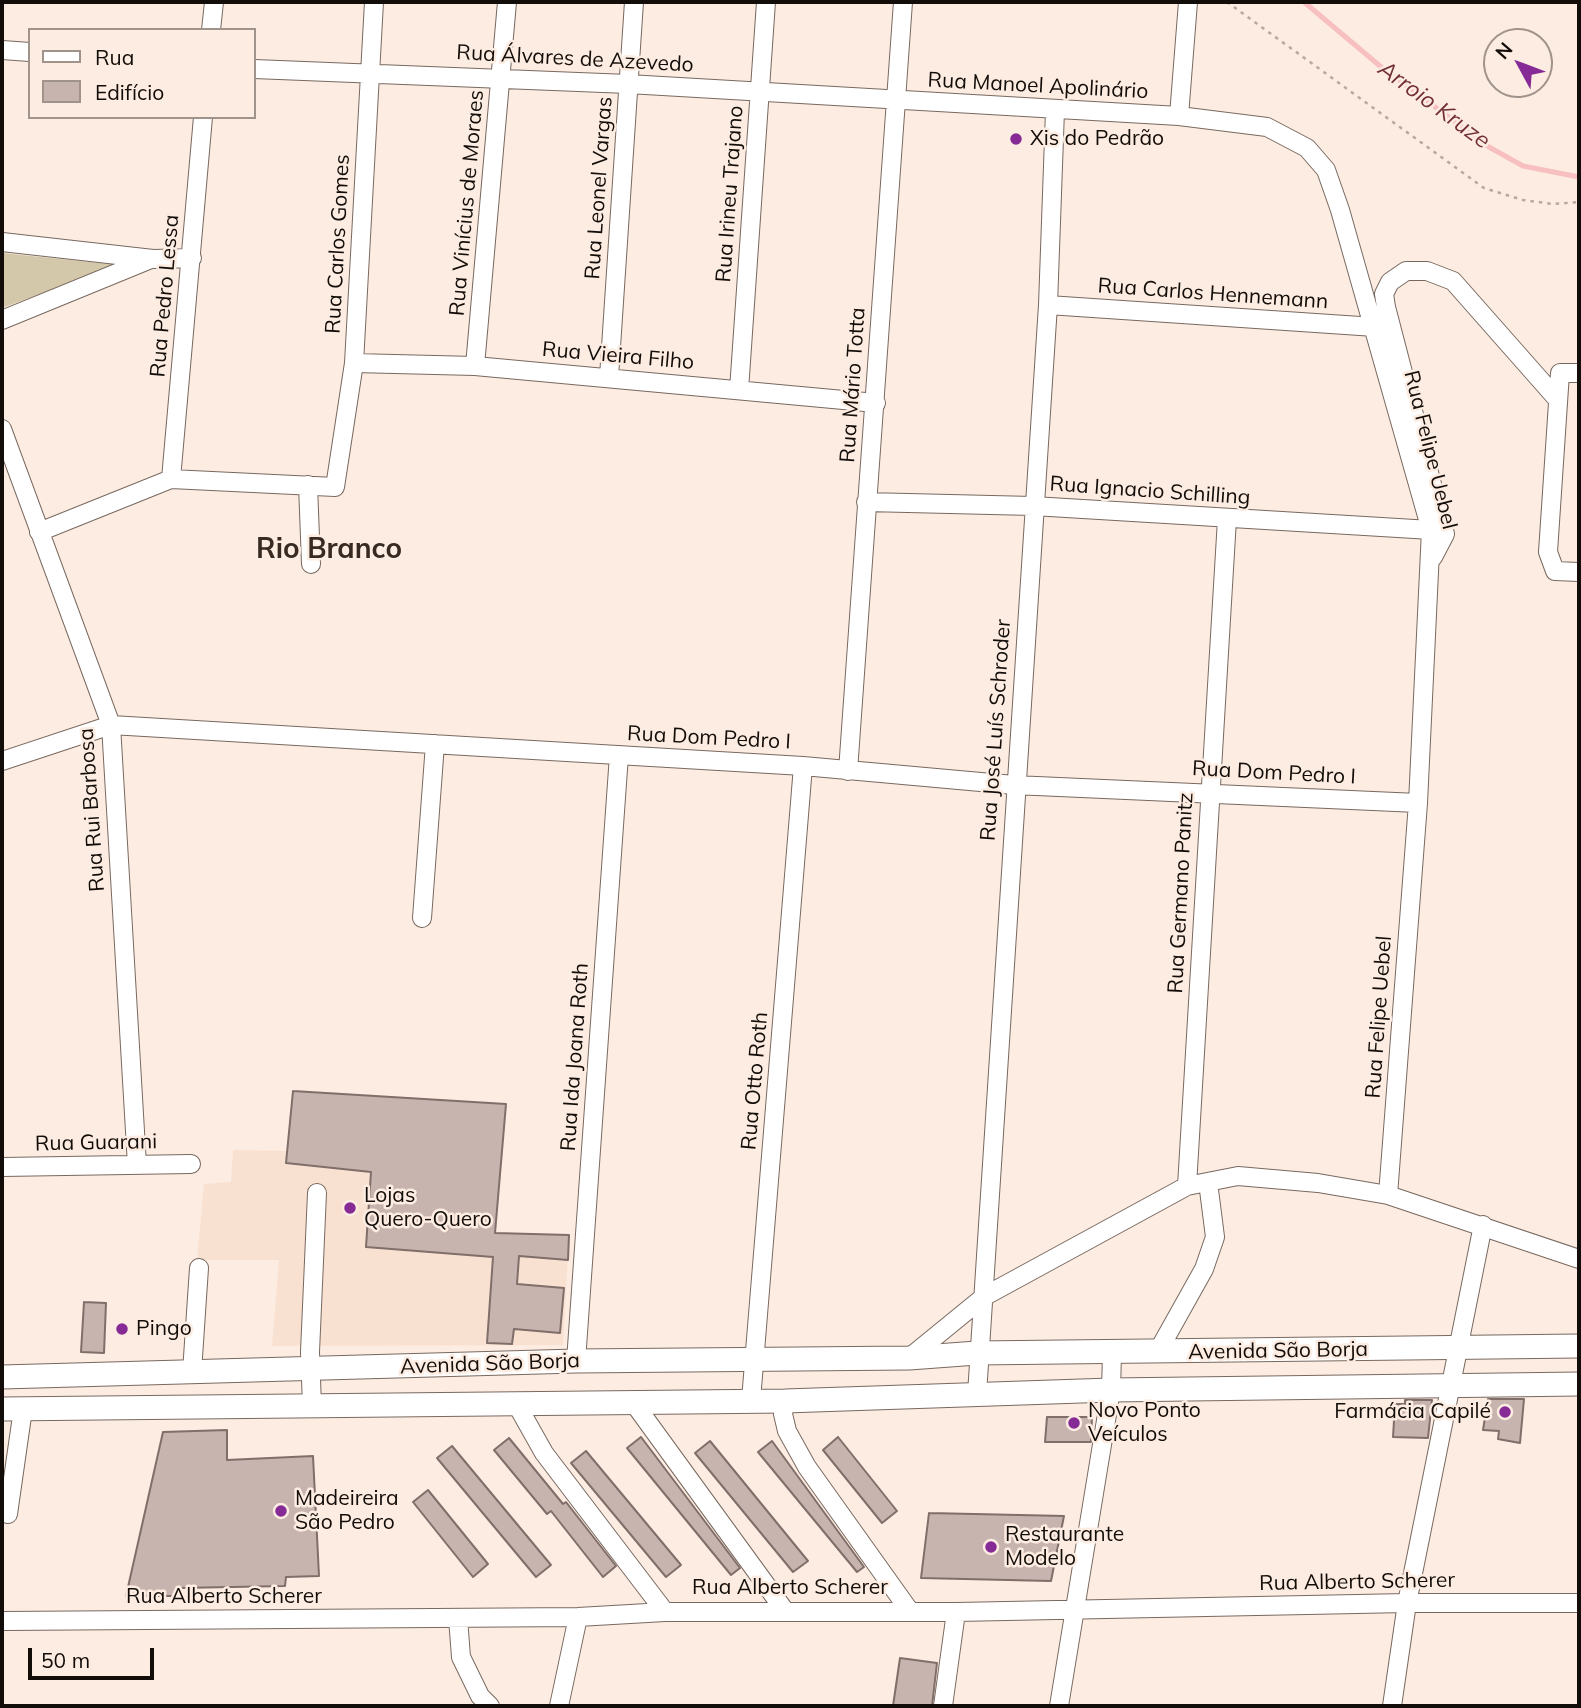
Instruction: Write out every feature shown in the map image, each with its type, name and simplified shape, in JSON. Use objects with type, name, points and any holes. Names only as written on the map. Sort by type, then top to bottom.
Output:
[{"type":"main road","name":"Avenida São Borja","points":[[2,1377],[576,1361],[909,1358],[977,1353],[1112,1354],[1579,1346]]},
{"type":"main road","name":"Avenida São Borja","points":[[12,1409],[785,1401],[1111,1390],[1579,1384]]},
{"type":"street","points":[[211,28],[214,2]]},
{"type":"street","name":"Rua Carlos Gomes","points":[[308,485],[335,486],[354,363],[374,2]]},
{"type":"street","name":"Rua Vinícius de Moraes","points":[[475,366],[507,2]]},
{"type":"street","name":"Rua Leonel Vargas","points":[[609,377],[634,2]]},
{"type":"street","name":"Rua Irineu Trajano","points":[[739,390],[766,2]]},
{"type":"street","name":"Rua Mário Totta","points":[[848,772],[903,2]]},
{"type":"street","points":[[1179,116],[1188,2]]},
{"type":"street","points":[[2,50],[28,52]]},
{"type":"street","name":"Rua Álvares de Azevedo","points":[[256,69],[369,71],[894,101]]},
{"type":"street","name":"Rua Manoel Apolinário","points":[[894,101],[1179,116]]},
{"type":"street","name":"Rua José Luís Schroder","points":[[977,1353],[985,1296],[1014,785],[1048,305],[1055,110]]},
{"type":"street","name":"Rua Felipe Uebel","points":[[1179,116],[1267,127],[1307,148],[1326,170],[1375,327],[1431,530],[1418,803],[1388,1195]]},
{"type":"street","name":"Rua Pedro Lessa","points":[[171,479],[203,119]]},
{"type":"street","points":[[2,242],[153,259],[192,258]]},
{"type":"street","points":[[2,320],[153,259]]},
{"type":"street","points":[[1430,563],[1445,534],[1385,307],[1384,294],[1390,282],[1406,271],[1427,271],[1452,281],[1558,400]]},
{"type":"street","name":"Rua Carlos Hennemann","points":[[1048,305],[1375,327]]},
{"type":"street","name":"Rua Vieira Filho","points":[[354,363],[475,366],[876,404]]},
{"type":"street","points":[[1579,373],[1560,373],[1548,552],[1555,571],[1579,572]]},
{"type":"street","name":"Rua Rui Barbosa","points":[[2,429],[111,725],[137,1165]]},
{"type":"street","points":[[39,532],[171,479],[308,485],[311,564]]},
{"type":"street","name":"Rua Ignacio Schilling","points":[[866,502],[1033,506],[1431,530]]},
{"type":"street","name":"Rua Germano Panitz","points":[[1187,1186],[1227,519]]},
{"type":"street","name":"Rua Dom Pedro I","points":[[2,761],[111,725],[803,766],[1014,785],[1418,803]]},
{"type":"street","points":[[422,918],[435,744]]},
{"type":"street","name":"Rua Ida Joana Roth","points":[[576,1361],[619,755]]},
{"type":"street","name":"Rua Otto Roth","points":[[751,1400],[803,766]]},
{"type":"street","name":"Rua Guarani","points":[[2,1167],[191,1164]]},
{"type":"street","points":[[909,1358],[985,1296],[1187,1186],[1238,1176],[1318,1183],[1388,1195],[1579,1258]]},
{"type":"street","points":[[1157,1353],[1204,1269],[1216,1237],[1208,1182]]},
{"type":"street","points":[[313,1406],[317,1193]]},
{"type":"street","points":[[1392,1706],[1407,1603],[1483,1225]]},
{"type":"street","points":[[192,1372],[199,1269]]},
{"type":"street","points":[[977,1353],[977,1394]]},
{"type":"street","points":[[1059,1706],[1111,1390],[1112,1354]]},
{"type":"street","points":[[785,1401],[783,1414],[787,1432],[807,1467],[909,1611]]},
{"type":"street","points":[[633,1402],[785,1611]]},
{"type":"street","points":[[517,1405],[544,1453],[665,1612]]},
{"type":"street","points":[[8,1514],[12,1409]]},
{"type":"street","name":"Rua Alberto Scherer","points":[[2,1621],[578,1618],[665,1612],[1074,1611],[1407,1603],[1579,1603]]},
{"type":"street","points":[[943,1706],[956,1612]]},
{"type":"street","points":[[458,1618],[461,1657],[480,1696],[490,1706]]},
{"type":"street","points":[[559,1706],[578,1618]]},
{"type":"path","points":[[1227,2],[1484,188],[1523,200],[1553,204],[1579,202]]},
{"type":"shaded area","points":[[2,253],[119,265],[2,308]]},
{"type":"shaded area","name":"Lojas Quero-Quero","points":[[293,1091],[506,1104],[496,1232],[569,1235],[563,1345],[272,1346],[279,1260],[197,1260],[204,1184],[231,1182],[233,1150],[287,1151]]},
{"type":"building","points":[[293,1091],[506,1104],[495,1233],[569,1235],[568,1260],[519,1256],[517,1284],[564,1288],[560,1333],[514,1329],[512,1344],[487,1343],[493,1257],[366,1247],[371,1172],[286,1163]]},
{"type":"building","points":[[84,1302],[106,1303],[104,1353],[81,1352]]},
{"type":"building","points":[[1488,1399],[1524,1399],[1520,1443],[1498,1439],[1499,1431],[1483,1430]]},
{"type":"building","points":[[1405,1400],[1432,1400],[1428,1438],[1393,1437],[1395,1404],[1405,1404]]},
{"type":"building","points":[[1047,1417],[1092,1417],[1091,1442],[1045,1442]]},
{"type":"building","points":[[227,1430],[227,1460],[313,1456],[319,1576],[286,1577],[285,1586],[180,1588],[180,1596],[126,1596],[163,1432]]},
{"type":"building","points":[[641,1437],[740,1568],[731,1575],[627,1448]]},
{"type":"building","points":[[838,1437],[897,1511],[882,1523],[823,1450]]},
{"type":"building","points":[[509,1438],[563,1504],[566,1502],[616,1566],[603,1577],[551,1511],[547,1514],[494,1450]]},
{"type":"building","points":[[710,1441],[808,1561],[793,1572],[695,1453]]},
{"type":"building","points":[[772,1441],[864,1567],[857,1572],[758,1452]]},
{"type":"building","points":[[452,1446],[551,1565],[536,1577],[437,1458]]},
{"type":"building","points":[[586,1451],[681,1565],[666,1577],[571,1463]]},
{"type":"building","points":[[428,1490],[488,1564],[473,1577],[413,1502]]},
{"type":"building","name":"Restaurante Modelo","points":[[929,1513],[1064,1516],[1051,1581],[921,1578]]},
{"type":"building","points":[[900,1658],[937,1663],[932,1706],[893,1706]]},
{"type":"waterway","name":"Arroio Kruze","points":[[1304,2],[1380,66],[1489,147],[1523,166],[1579,177]]},
{"type":"place","name":"Xis do Pedrão","points":[[1016,139]]},
{"type":"place","name":"Lojas Quero-Quero","points":[[350,1208]]},
{"type":"place","name":"Pingo","points":[[122,1329]]},
{"type":"place","name":"Farmácia Capilé","points":[[1505,1412]]},
{"type":"place","name":"Novo Ponto Veículos","points":[[1074,1423]]},
{"type":"place","name":"Madeireira São Pedro","points":[[281,1511]]},
{"type":"place","name":"Restaurante Modelo","points":[[991,1547]]},
{"type":"district","name":"Rio Branco","points":[[329,550]]}]
